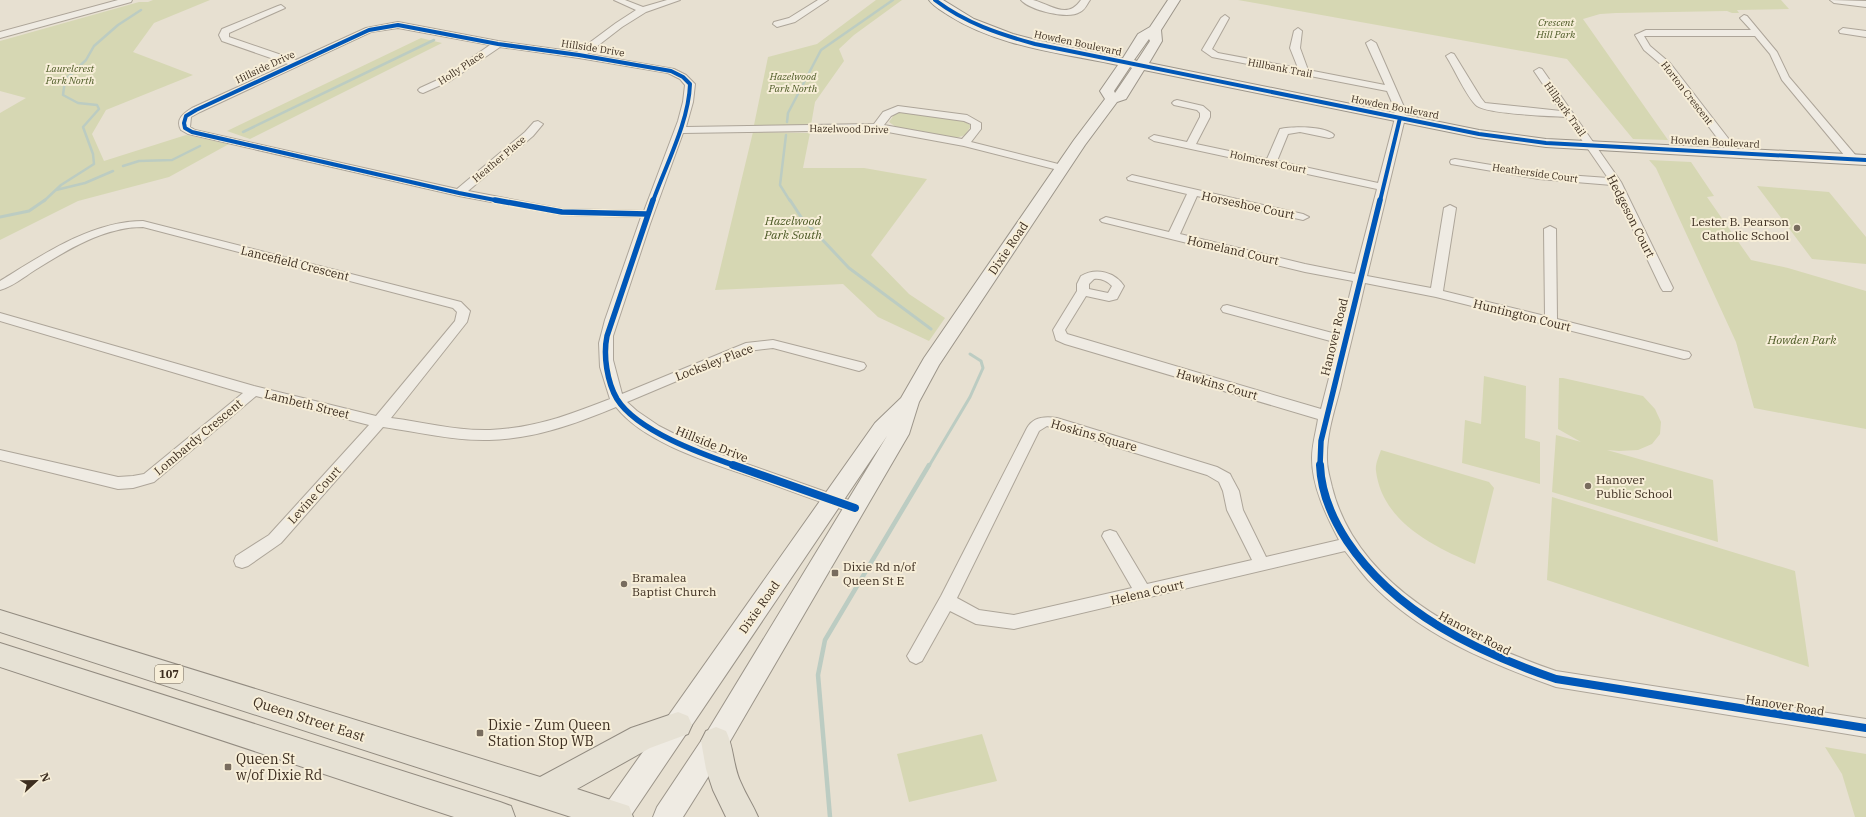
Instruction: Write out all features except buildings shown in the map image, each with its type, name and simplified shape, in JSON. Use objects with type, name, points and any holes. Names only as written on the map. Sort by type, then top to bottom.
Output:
[{"type":"main road","name":"Howden Boulevard","points":[[935,0],[957,16],[1004,36],[1140,66],[1400,118],[1510,138],[1591,146],[1860,159]]},
{"type":"main road","name":"Dixie Road","points":[[1112,99],[1107,91],[1143,37],[1155,30],[1174,0]]},
{"type":"main road","name":"Dixie Road","points":[[667,817],[716,741],[899,434],[909,402],[931,363],[1062,168],[1112,99],[1121,96],[1156,41],[1155,30]]},
{"type":"main road","name":"Dixie Road","points":[[616,817],[882,428],[909,402]]},
{"type":"main road","name":"Queen Street East","points":[[0,621],[616,817]]},
{"type":"main road","points":[[0,655],[497,816]]},
{"type":"main road","points":[[541,793],[641,738],[678,725]]},
{"type":"main road","points":[[716,741],[721,769],[728,790],[743,817]]},
{"type":"street","points":[[0,35],[90,6],[128,0]]},
{"type":"street","points":[[618,0],[644,10]]},
{"type":"street","points":[[579,55],[619,25],[644,10],[676,0]]},
{"type":"street","points":[[777,24],[792,20],[824,0]]},
{"type":"street","points":[[1025,0],[1054,11],[1073,12],[1078,10],[1086,0]]},
{"type":"street","points":[[1834,0],[1866,4]]},
{"type":"street","points":[[281,8],[225,31],[223,35],[225,38],[295,63]]},
{"type":"street","name":"Hillbank Trail","points":[[1226,18],[1207,50],[1210,53],[1390,89]]},
{"type":"street","points":[[1744,18],[1774,54],[1785,78],[1860,159]]},
{"type":"street","name":"Hillside Drive","points":[[647,214],[562,212],[459,193],[198,134],[185,128],[184,123],[186,116],[196,110],[295,63],[370,30],[398,25],[498,44],[579,55],[671,71],[683,77],[690,84],[690,93],[679,130],[647,214],[613,314],[605,348],[613,390],[618,400],[640,421],[674,442],[697,452],[855,508]]},
{"type":"street","points":[[1843,30],[1866,34]]},
{"type":"street","points":[[1298,31],[1295,48],[1304,73]]},
{"type":"street","name":"Horton Crescent","points":[[1734,153],[1667,65],[1648,48],[1639,35],[1646,33],[1758,33]]},
{"type":"street","points":[[1371,43],[1399,107],[1400,118]]},
{"type":"street","name":"Holly Place","points":[[423,90],[448,79],[498,44]]},
{"type":"street","points":[[1451,56],[1476,100],[1482,105],[1494,108],[1567,114]]},
{"type":"street","name":"Hillpark Trail","points":[[1539,72],[1567,114],[1591,146]]},
{"type":"street","points":[[1177,103],[1200,108],[1205,112],[1205,116],[1190,146]]},
{"type":"street","points":[[877,127],[888,114],[898,109],[967,118],[976,124],[976,129],[964,143]]},
{"type":"street","name":"Hanover Road","points":[[1400,118],[1382,186],[1321,441],[1319,464],[1323,489],[1333,516],[1349,544],[1366,565],[1393,593],[1425,618],[1456,637],[1522,669],[1556,679],[1866,728]]},
{"type":"street","name":"Heather Place","points":[[459,193],[529,134],[538,124]]},
{"type":"street","name":"Hazelwood Drive","points":[[679,130],[877,127],[964,143],[1062,168]]},
{"type":"street","points":[[1271,163],[1284,131],[1300,129],[1329,135]]},
{"type":"street","name":"Holmcrest Court","points":[[1154,138],[1382,186]]},
{"type":"street","name":"Hedgeson Court","points":[[1591,146],[1616,182],[1667,288]]},
{"type":"street","name":"Heatherside Court","points":[[1455,162],[1539,176],[1616,182]]},
{"type":"street","name":"Horseshoe Court","points":[[1132,178],[1303,217]]},
{"type":"street","name":"Horseshoe Court","points":[[1173,236],[1193,193]]},
{"type":"street","points":[[1436,293],[1450,208]]},
{"type":"street","name":"Homeland Court","points":[[1106,220],[1306,268],[1360,278]]},
{"type":"street","name":"Lancefield Crescent","points":[[0,286],[54,253],[109,228],[127,224],[143,224],[457,304],[464,311],[460,322],[380,422]]},
{"type":"street","points":[[1550,229],[1551,322]]},
{"type":"street","name":"Huntington Court","points":[[1360,278],[1436,293],[1684,355]]},
{"type":"street","name":"Hawkins Court","points":[[1083,291],[1059,330],[1061,337],[1070,341],[1326,416]]},
{"type":"street","points":[[1226,310],[1345,341]]},
{"type":"street","name":"Lambeth Street","points":[[0,317],[254,391],[380,422],[467,434],[490,435],[540,429],[572,420],[618,400]]},
{"type":"street","name":"Locksley Place","points":[[618,400],[746,347],[761,344],[773,344],[858,366]]},
{"type":"street","name":"Lombardy Crescent","points":[[0,455],[118,483],[134,482],[149,478],[254,391]]},
{"type":"street","name":"Hoskins Square","points":[[947,601],[1034,428],[1045,421],[1057,423],[1212,471],[1226,478],[1231,491],[1235,510],[1262,565]]},
{"type":"street","name":"Levine Court","points":[[242,561],[275,538],[380,422]]},
{"type":"street","points":[[1110,536],[1144,593]]},
{"type":"street","name":"Helena Court","points":[[947,601],[976,617],[1014,622],[1144,593],[1349,544]]},
{"type":"street","points":[[916,656],[947,601]]},
{"type":"green space","name":"Laurelcrest Park North","points":[[153,0],[210,0],[154,23],[133,52],[193,75],[106,110],[92,134],[104,161],[186,135],[229,144],[169,177],[78,201],[0,240],[0,113],[26,98],[0,91],[0,41],[139,2],[148,2]]},
{"type":"green space","name":"Hazelwood Park North","points":[[876,0],[902,0],[854,35],[839,49],[844,61],[815,102],[811,125],[754,125],[768,57],[817,44]]},
{"type":"green space","name":"Crescent Hill Park","points":[[1238,0],[1781,0],[1789,9],[1737,10],[1739,13],[1727,11],[1616,13],[1600,14],[1583,19],[1668,140],[1633,139],[1567,59]]},
{"type":"green space","points":[[421,38],[442,43],[250,139],[227,131]]},
{"type":"green space","points":[[901,112],[964,120],[971,126],[965,135],[956,138],[896,127],[889,122],[894,115]]},
{"type":"green space","name":"Hazelwood Park South","points":[[753,132],[810,133],[803,168],[864,168],[927,179],[871,255],[909,294],[945,318],[929,341],[878,317],[843,284],[715,290]]},
{"type":"green space","name":"Howden Park","points":[[1649,160],[1691,162],[1714,196],[1707,197],[1751,260],[1788,268],[1866,291],[1866,429],[1754,408],[1736,342],[1656,168]]},
{"type":"green space","points":[[1757,186],[1829,192],[1866,237],[1866,264],[1812,259]]},
{"type":"green space","points":[[1484,376],[1526,386],[1525,438],[1540,442],[1540,484],[1462,463],[1465,420],[1481,424]]},
{"type":"green space","points":[[1559,378],[1643,396],[1655,409],[1661,422],[1660,434],[1652,444],[1638,450],[1607,450],[1713,480],[1718,542],[1552,492],[1556,435],[1581,442],[1558,429]]},
{"type":"green space","points":[[1381,450],[1489,482],[1494,488],[1475,564],[1427,540],[1412,530],[1399,518],[1388,504],[1380,489],[1376,468]]},
{"type":"green space","points":[[1552,497],[1795,571],[1809,667],[1547,580]]},
{"type":"green space","points":[[982,734],[997,781],[909,802],[897,754]]},
{"type":"green space","points":[[1825,747],[1866,754],[1866,817],[1855,817],[1842,774]]},
{"type":"waterway","points":[[787,122],[788,113],[821,50],[893,0]]},
{"type":"waterway","points":[[44,201],[61,185],[94,164],[93,154],[83,127],[99,109],[97,105],[78,103],[63,95],[65,80],[86,60],[94,46],[118,25],[141,10]]},
{"type":"waterway","points":[[243,132],[434,40]]},
{"type":"waterway","points":[[786,135],[780,185],[790,201]]},
{"type":"waterway","points":[[123,166],[139,161],[172,160],[200,146]]},
{"type":"waterway","points":[[56,190],[85,183],[113,171]]},
{"type":"waterway","points":[[0,217],[29,211],[45,200]]},
{"type":"waterway","points":[[790,200],[801,217],[849,268],[931,329]]},
{"type":"waterway","points":[[929,466],[970,397],[983,368],[981,361],[970,354]]},
{"type":"waterway","points":[[830,817],[818,675],[825,640],[929,465]]},
{"type":"cycle path","points":[[935,0],[958,16],[982,28],[1035,44],[1479,134],[1546,143],[1866,160]]},
{"type":"cycle path","points":[[647,214],[562,212],[459,193],[192,132],[185,128],[184,123],[186,116],[196,110],[369,30],[398,25],[498,44],[579,55],[671,71],[683,77],[690,84],[690,93],[686,111],[614,312],[605,343],[606,360],[615,394],[623,407],[632,415],[654,430],[688,448],[855,508]]},
{"type":"cycle path","points":[[1400,118],[1321,441],[1320,472],[1323,490],[1337,525],[1358,557],[1385,586],[1416,611],[1450,633],[1486,652],[1556,679],[1866,728]]},
{"type":"place","name":"Lester B. Pearson Catholic School","points":[[1797,228]]},
{"type":"place","name":"Hanover Public School","points":[[1588,486]]},
{"type":"place","name":"Dixie Rd n/of Queen St E","points":[[835,573]]},
{"type":"place","name":"Bramalea Baptist Church","points":[[624,584]]},
{"type":"place","name":"Dixie - Zum Queen Station Stop WB","points":[[480,733]]},
{"type":"place","name":"Queen St w/of Dixie Rd","points":[[228,767]]}]
